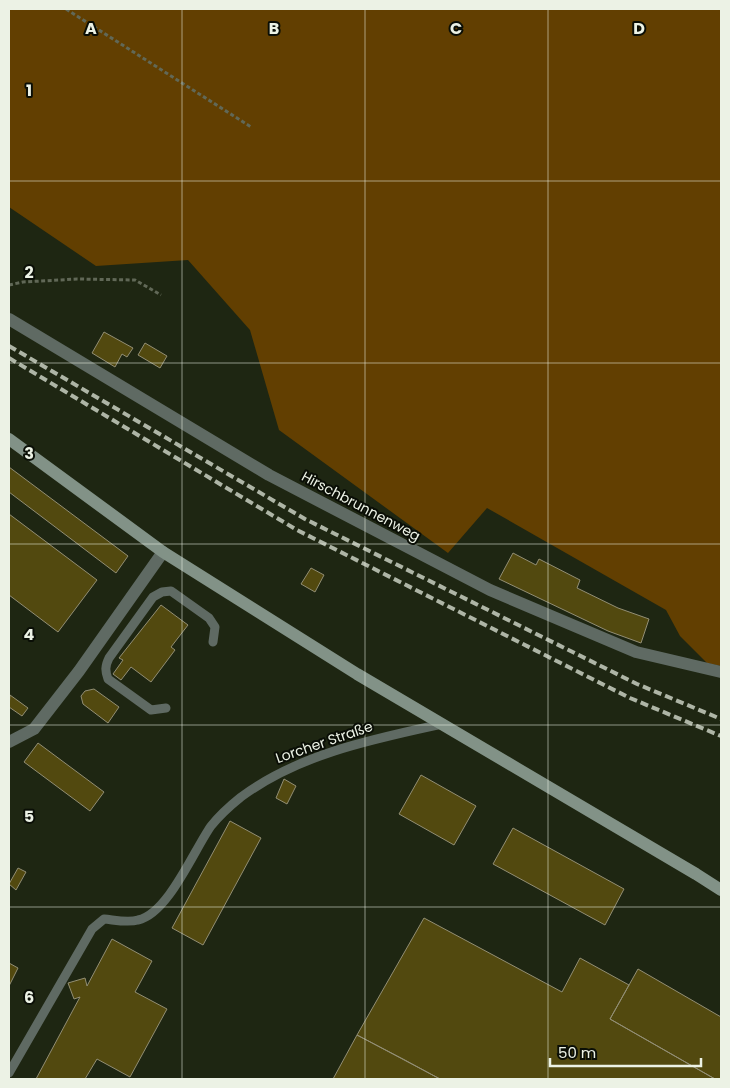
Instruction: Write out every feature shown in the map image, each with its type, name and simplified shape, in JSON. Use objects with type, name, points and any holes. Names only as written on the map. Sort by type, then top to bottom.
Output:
[{"type":"street","name":"Hirschbrunnenweg","points":[[9,319],[269,475],[490,590],[636,652],[721,672]]},
{"type":"street","points":[[9,438],[163,552],[358,674],[721,890]]},
{"type":"street","points":[[9,742],[34,729],[85,663],[163,552]]},
{"type":"lane","points":[[166,708],[151,710],[108,679],[105,667],[109,658],[153,597],[162,592],[171,591],[209,618],[215,628],[213,642]]},
{"type":"lane","name":"Lorcher Straße","points":[[9,1072],[92,929],[104,919],[138,921],[152,915],[188,867],[212,826],[240,798],[277,773],[334,752],[369,740],[442,724]]},
{"type":"path","points":[[66,9],[251,127]]},
{"type":"path","points":[[9,286],[23,282],[77,279],[135,280],[161,295]]},
{"type":"shaded area","points":[[9,9],[721,9],[721,666],[707,663],[680,636],[666,610],[487,508],[448,553],[279,430],[250,330],[188,260],[96,266],[9,207]]},
{"type":"building","points":[[104,332],[133,348],[127,357],[122,354],[115,367],[92,353]]},
{"type":"building","points":[[145,343],[167,356],[160,368],[138,355]]},
{"type":"building","points":[[9,467],[128,556],[116,573],[9,492]]},
{"type":"building","points":[[9,514],[97,580],[58,632],[9,595]]},
{"type":"building","points":[[513,553],[536,565],[539,559],[580,580],[577,588],[618,608],[649,619],[641,643],[608,631],[499,579]]},
{"type":"building","points":[[311,568],[324,575],[315,592],[301,584]]},
{"type":"building","points":[[161,605],[188,625],[171,647],[175,650],[151,682],[131,667],[121,680],[113,674],[123,660],[119,658]]},
{"type":"building","points":[[94,689],[119,707],[108,723],[83,704],[81,696],[85,691]]},
{"type":"building","points":[[10,695],[28,708],[22,716],[9,707]]},
{"type":"building","points":[[38,743],[104,792],[90,811],[24,762]]},
{"type":"building","points":[[421,775],[476,806],[454,845],[399,814]]},
{"type":"building","points":[[284,779],[296,786],[287,804],[276,798]]},
{"type":"building","points":[[230,821],[261,838],[203,945],[172,928]]},
{"type":"building","points":[[513,828],[624,889],[605,925],[493,864]]},
{"type":"building","points":[[18,868],[26,872],[16,890],[9,884]]},
{"type":"building","points":[[424,918],[562,992],[580,958],[629,985],[610,1019],[715,1079],[440,1079],[357,1035]]},
{"type":"building","points":[[112,939],[152,961],[135,992],[167,1009],[130,1077],[97,1059],[85,1079],[36,1079],[80,997],[74,999],[68,983],[85,978],[87,986]]},
{"type":"building","points":[[9,963],[18,968],[9,986]]},
{"type":"building","points":[[638,969],[721,1017],[721,1079],[715,1079],[610,1019]]},
{"type":"building","points":[[357,1035],[403,1059],[440,1079],[333,1079]]},
{"type":"railway","points":[[9,346],[305,519],[637,684],[721,719]]},
{"type":"railway","points":[[9,358],[297,530],[630,698],[721,736]]}]
